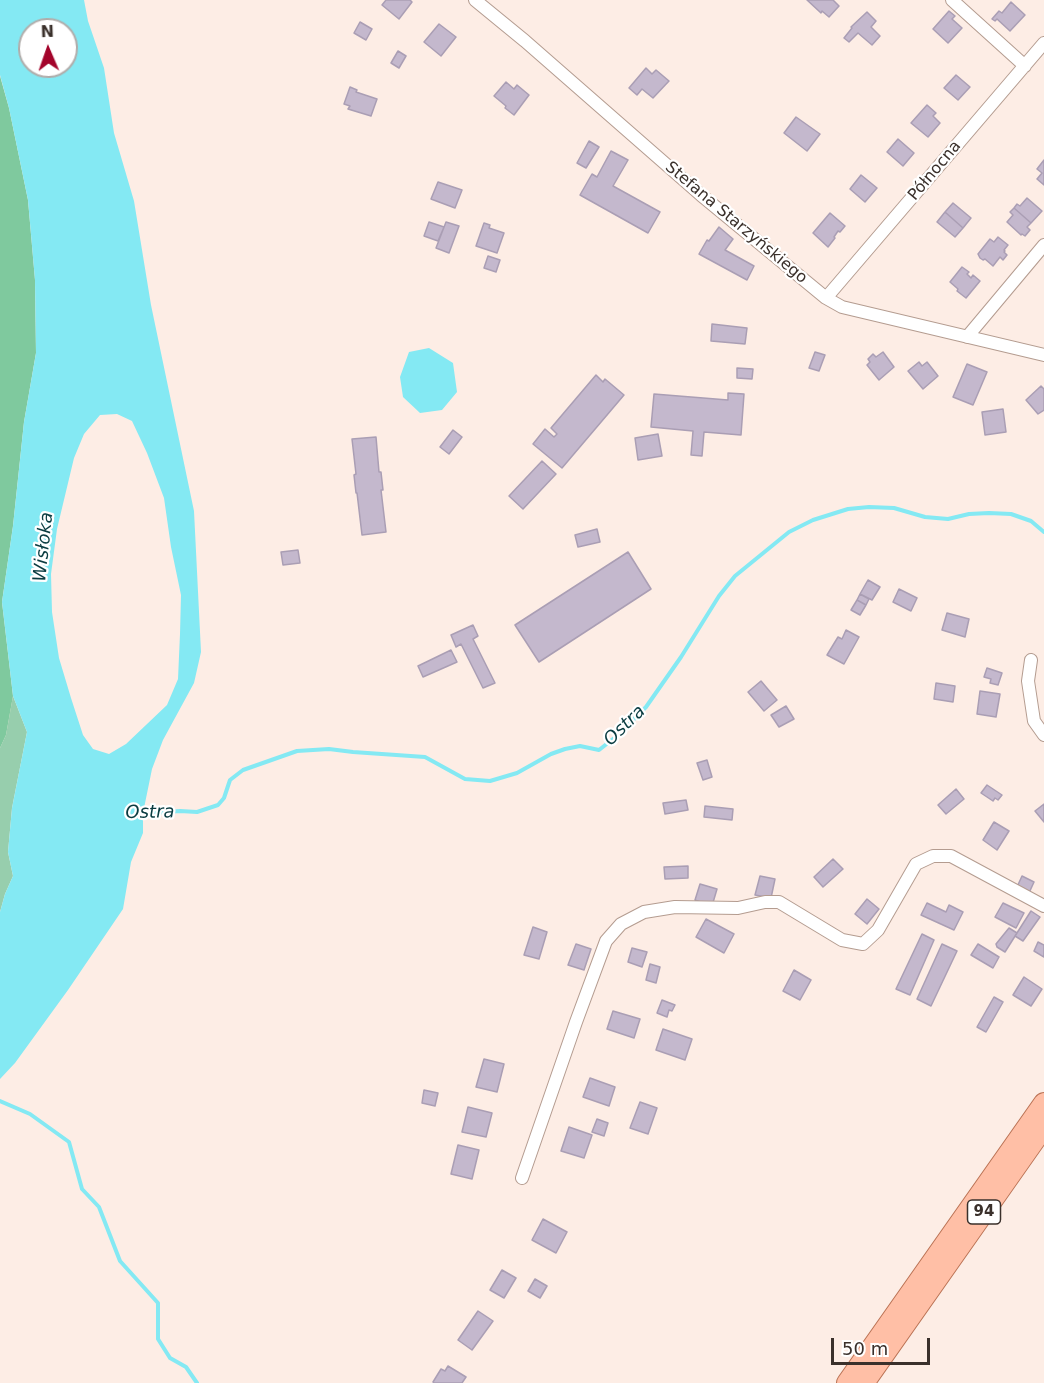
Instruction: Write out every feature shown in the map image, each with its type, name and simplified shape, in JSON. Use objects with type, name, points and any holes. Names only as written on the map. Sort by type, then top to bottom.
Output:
[{"type":"main road","name":"94","points":[[847,1383],[1044,1103]]},
{"type":"main road","name":"94","points":[[864,1383],[1044,1127]]},
{"type":"street","name":"Stefana Starzyńskiego","points":[[475,0],[701,195],[826,298],[842,307],[1044,355]]},
{"type":"street","points":[[952,0],[1025,66]]},
{"type":"street","name":"Północna","points":[[826,298],[1044,43]]},
{"type":"street","points":[[967,337],[1044,245]]},
{"type":"street","points":[[1030,660],[1028,681],[1034,721],[1044,735]]},
{"type":"street","points":[[522,1178],[606,941],[621,924],[644,912],[675,907],[738,908],[765,902],[779,902],[842,940],[863,944],[878,930],[916,864],[933,856],[951,856],[1044,906]]},
{"type":"green space","points":[[0,76],[28,200],[35,280],[36,353],[24,422],[2,602],[13,696],[6,735],[0,748]]},
{"type":"green space","points":[[13,696],[27,732],[12,808],[8,852],[13,876],[0,912],[0,748],[6,735]]},
{"type":"water","name":"Wisłoka","points":[[0,0],[84,0],[88,21],[104,68],[114,133],[134,201],[151,305],[194,511],[201,652],[194,683],[163,740],[152,769],[143,813],[143,833],[131,862],[123,909],[68,990],[15,1063],[0,1079],[0,912],[13,876],[8,852],[12,808],[27,732],[13,696],[2,602],[24,422],[36,353],[35,280],[28,200],[0,75]],"holes":[[[117,414],[132,421],[164,498],[181,595],[178,679],[167,705],[126,744],[109,754],[93,749],[83,735],[71,698],[59,658],[52,612],[51,574],[57,529],[74,458],[84,434],[100,415]]]},
{"type":"water","points":[[429,348],[453,363],[457,392],[442,410],[420,413],[403,397],[400,377],[409,352]]},
{"type":"building","points":[[386,0],[410,0],[412,2],[399,19],[382,5]]},
{"type":"building","points":[[807,0],[833,0],[839,6],[829,17]]},
{"type":"building","points":[[1011,2],[1025,15],[1010,31],[997,19],[995,21],[992,19],[999,11],[1002,13]]},
{"type":"building","points":[[949,11],[955,16],[952,19],[962,28],[948,43],[933,29]]},
{"type":"building","points":[[867,12],[876,21],[871,27],[880,36],[872,45],[858,33],[849,42],[844,38],[851,27]]},
{"type":"building","points":[[360,22],[372,29],[366,40],[354,33]]},
{"type":"building","points":[[439,24],[456,37],[441,56],[424,42]]},
{"type":"building","points":[[398,51],[406,56],[399,68],[391,63]]},
{"type":"building","points":[[646,68],[652,74],[656,70],[669,81],[653,98],[642,89],[637,95],[629,88]]},
{"type":"building","points":[[956,75],[970,87],[958,100],[944,88]]},
{"type":"building","points":[[506,82],[514,89],[517,85],[529,95],[514,115],[494,96]]},
{"type":"building","points":[[350,87],[357,90],[356,92],[377,99],[371,116],[348,109],[350,106],[344,104]]},
{"type":"building","points":[[927,105],[936,113],[933,116],[940,123],[928,137],[911,123]]},
{"type":"building","points":[[796,117],[820,134],[807,151],[784,133]]},
{"type":"building","points":[[898,139],[914,153],[903,166],[887,152]]},
{"type":"building","points":[[589,141],[599,147],[586,168],[577,163]]},
{"type":"building","points":[[611,151],[628,160],[613,186],[660,212],[648,233],[580,195],[592,174],[597,177]]},
{"type":"building","points":[[1044,160],[1044,185],[1037,179],[1042,173],[1037,169]]},
{"type":"building","points":[[861,175],[877,188],[865,202],[850,189]]},
{"type":"building","points":[[438,182],[462,190],[455,208],[431,199]]},
{"type":"building","points":[[1027,198],[1042,211],[1031,223],[1014,208],[1017,204],[1020,206]]},
{"type":"building","points":[[953,203],[971,218],[963,228],[945,212]]},
{"type":"building","points":[[1014,208],[1031,223],[1027,227],[1030,230],[1025,236],[1007,222],[1013,215],[1010,212]]},
{"type":"building","points":[[945,212],[963,228],[955,237],[937,222]]},
{"type":"building","points":[[830,213],[845,226],[840,232],[838,231],[828,247],[813,233]]},
{"type":"building","points":[[429,222],[444,227],[438,241],[424,236]]},
{"type":"building","points":[[446,222],[459,226],[449,253],[436,248]]},
{"type":"building","points":[[484,223],[490,225],[489,228],[504,233],[497,253],[476,246]]},
{"type":"building","points":[[719,227],[733,239],[725,250],[754,266],[747,280],[699,254],[707,240],[709,241]]},
{"type":"building","points":[[998,237],[1008,245],[1004,250],[1007,255],[1003,260],[1000,257],[993,266],[980,258],[978,254],[990,239],[994,242]]},
{"type":"building","points":[[488,256],[500,260],[496,272],[484,268]]},
{"type":"building","points":[[962,267],[969,272],[967,274],[971,278],[973,275],[980,281],[966,298],[950,282]]},
{"type":"building","points":[[712,324],[747,328],[745,344],[711,341]]},
{"type":"building","points":[[815,352],[825,355],[819,371],[809,368]]},
{"type":"building","points":[[883,352],[894,367],[879,380],[867,365],[870,362],[868,359],[873,354],[876,357]]},
{"type":"building","points":[[919,362],[922,366],[927,362],[938,376],[923,389],[908,371]]},
{"type":"building","points":[[967,364],[987,372],[973,405],[953,397]]},
{"type":"building","points":[[737,368],[753,369],[752,379],[737,378]]},
{"type":"building","points":[[596,375],[603,382],[605,379],[624,395],[562,468],[533,444],[545,429],[554,437],[557,434],[551,428]]},
{"type":"building","points":[[1041,386],[1044,389],[1044,410],[1038,414],[1026,400]]},
{"type":"building","points":[[728,393],[744,394],[741,435],[704,432],[702,456],[691,455],[693,431],[651,427],[654,394],[728,400]]},
{"type":"building","points":[[1003,409],[1006,432],[985,435],[982,412]]},
{"type":"building","points":[[453,430],[462,437],[449,454],[440,447]]},
{"type":"building","points":[[658,434],[662,456],[638,460],[635,438]]},
{"type":"building","points":[[376,437],[386,532],[362,535],[352,439]]},
{"type":"building","points":[[542,461],[556,474],[523,509],[509,496]]},
{"type":"building","points":[[597,529],[600,542],[578,547],[575,535]]},
{"type":"building","points":[[298,550],[300,563],[283,565],[281,552]]},
{"type":"building","points":[[628,552],[651,589],[539,662],[515,625]]},
{"type":"building","points":[[868,580],[880,587],[872,600],[860,594]]},
{"type":"building","points":[[899,589],[917,598],[911,611],[893,602]]},
{"type":"building","points":[[860,594],[869,599],[866,605],[857,600]]},
{"type":"building","points":[[857,600],[866,605],[860,615],[851,610]]},
{"type":"building","points":[[947,613],[969,619],[965,637],[942,630]]},
{"type":"building","points":[[473,625],[478,636],[473,639],[495,683],[483,688],[461,644],[456,647],[451,635]]},
{"type":"building","points":[[846,630],[859,637],[844,664],[827,655],[838,637],[842,639]]},
{"type":"building","points":[[451,650],[457,662],[423,677],[418,666]]},
{"type":"building","points":[[987,668],[1002,673],[998,685],[990,683],[991,679],[984,677]]},
{"type":"building","points":[[761,681],[777,700],[764,711],[748,692]]},
{"type":"building","points":[[936,683],[955,686],[953,702],[934,699]]},
{"type":"building","points":[[980,691],[1000,694],[996,717],[977,714]]},
{"type":"building","points":[[786,706],[794,719],[779,727],[771,715]]},
{"type":"building","points":[[707,760],[712,777],[703,780],[697,763]]},
{"type":"building","points":[[987,785],[1002,795],[998,800],[995,798],[993,801],[981,793]]},
{"type":"building","points":[[956,789],[964,799],[946,814],[938,805]]},
{"type":"building","points":[[686,800],[688,810],[665,814],[663,803]]},
{"type":"building","points":[[1044,804],[1044,822],[1035,811]]},
{"type":"building","points":[[705,806],[733,809],[732,820],[704,817]]},
{"type":"building","points":[[994,822],[1009,831],[997,850],[983,840]]},
{"type":"building","points":[[833,859],[843,869],[823,887],[814,877]]},
{"type":"building","points":[[688,866],[688,878],[665,879],[664,867]]},
{"type":"building","points":[[760,876],[775,879],[771,898],[755,895]]},
{"type":"building","points":[[1022,876],[1034,882],[1029,893],[1017,887]]},
{"type":"building","points":[[700,884],[717,889],[712,906],[695,900]]},
{"type":"building","points":[[867,899],[879,909],[867,924],[855,914]]},
{"type":"building","points":[[927,903],[946,912],[949,905],[963,912],[954,930],[921,915]]},
{"type":"building","points":[[1003,903],[1024,913],[1016,928],[995,917]]},
{"type":"building","points":[[1031,911],[1040,917],[1023,941],[1015,936]]},
{"type":"building","points":[[706,919],[734,934],[724,953],[696,937]]},
{"type":"building","points":[[533,927],[547,932],[539,959],[524,955]]},
{"type":"building","points":[[1009,928],[1017,933],[1005,952],[996,944]]},
{"type":"building","points":[[922,934],[934,940],[910,995],[896,989]]},
{"type":"building","points":[[1038,942],[1044,945],[1044,957],[1034,951]]},
{"type":"building","points":[[576,944],[591,949],[584,970],[568,965]]},
{"type":"building","points":[[942,944],[957,951],[931,1006],[917,999]]},
{"type":"building","points":[[978,944],[999,957],[993,968],[971,955]]},
{"type":"building","points":[[632,948],[647,952],[642,967],[628,962]]},
{"type":"building","points":[[650,964],[660,967],[656,983],[646,980]]},
{"type":"building","points":[[794,970],[811,980],[800,1000],[783,991]]},
{"type":"building","points":[[1024,977],[1042,989],[1031,1006],[1013,995]]},
{"type":"building","points":[[994,997],[1003,1002],[986,1032],[977,1027]]},
{"type":"building","points":[[662,1000],[675,1005],[672,1011],[669,1010],[667,1017],[657,1013]]},
{"type":"building","points":[[613,1011],[640,1019],[634,1038],[607,1029]]},
{"type":"building","points":[[663,1029],[692,1039],[685,1060],[656,1050]]},
{"type":"building","points":[[484,1059],[504,1064],[497,1092],[476,1087]]},
{"type":"building","points":[[590,1078],[615,1087],[609,1106],[583,1097]]},
{"type":"building","points":[[424,1090],[438,1093],[435,1106],[422,1103]]},
{"type":"building","points":[[640,1102],[657,1108],[648,1134],[630,1128]]},
{"type":"building","points":[[468,1107],[492,1113],[486,1137],[462,1132]]},
{"type":"building","points":[[597,1119],[608,1123],[604,1136],[592,1132]]},
{"type":"building","points":[[569,1127],[592,1135],[584,1158],[561,1151]]},
{"type":"building","points":[[458,1145],[479,1150],[472,1179],[451,1174]]},
{"type":"building","points":[[543,1219],[567,1232],[556,1253],[532,1240]]},
{"type":"building","points":[[502,1270],[516,1278],[504,1298],[490,1290]]},
{"type":"building","points":[[535,1279],[547,1286],[540,1298],[528,1291]]},
{"type":"building","points":[[478,1311],[493,1321],[472,1350],[458,1340]]},
{"type":"building","points":[[448,1366],[466,1377],[462,1383],[434,1383],[441,1369],[445,1371]]},
{"type":"waterway","name":"Ostra","points":[[139,814],[197,812],[218,805],[224,798],[230,780],[243,770],[297,751],[329,749],[425,757],[465,779],[490,781],[517,773],[565,749],[580,746],[599,750],[646,707],[719,596],[735,576],[789,532],[813,520],[848,509],[894,508],[925,517],[948,519],[969,514],[1011,514],[1031,521],[1044,532]]},
{"type":"waterway","points":[[0,1101],[30,1114],[69,1142],[82,1189],[99,1207],[120,1261],[158,1303],[158,1339],[170,1358],[186,1367],[197,1383]]}]
